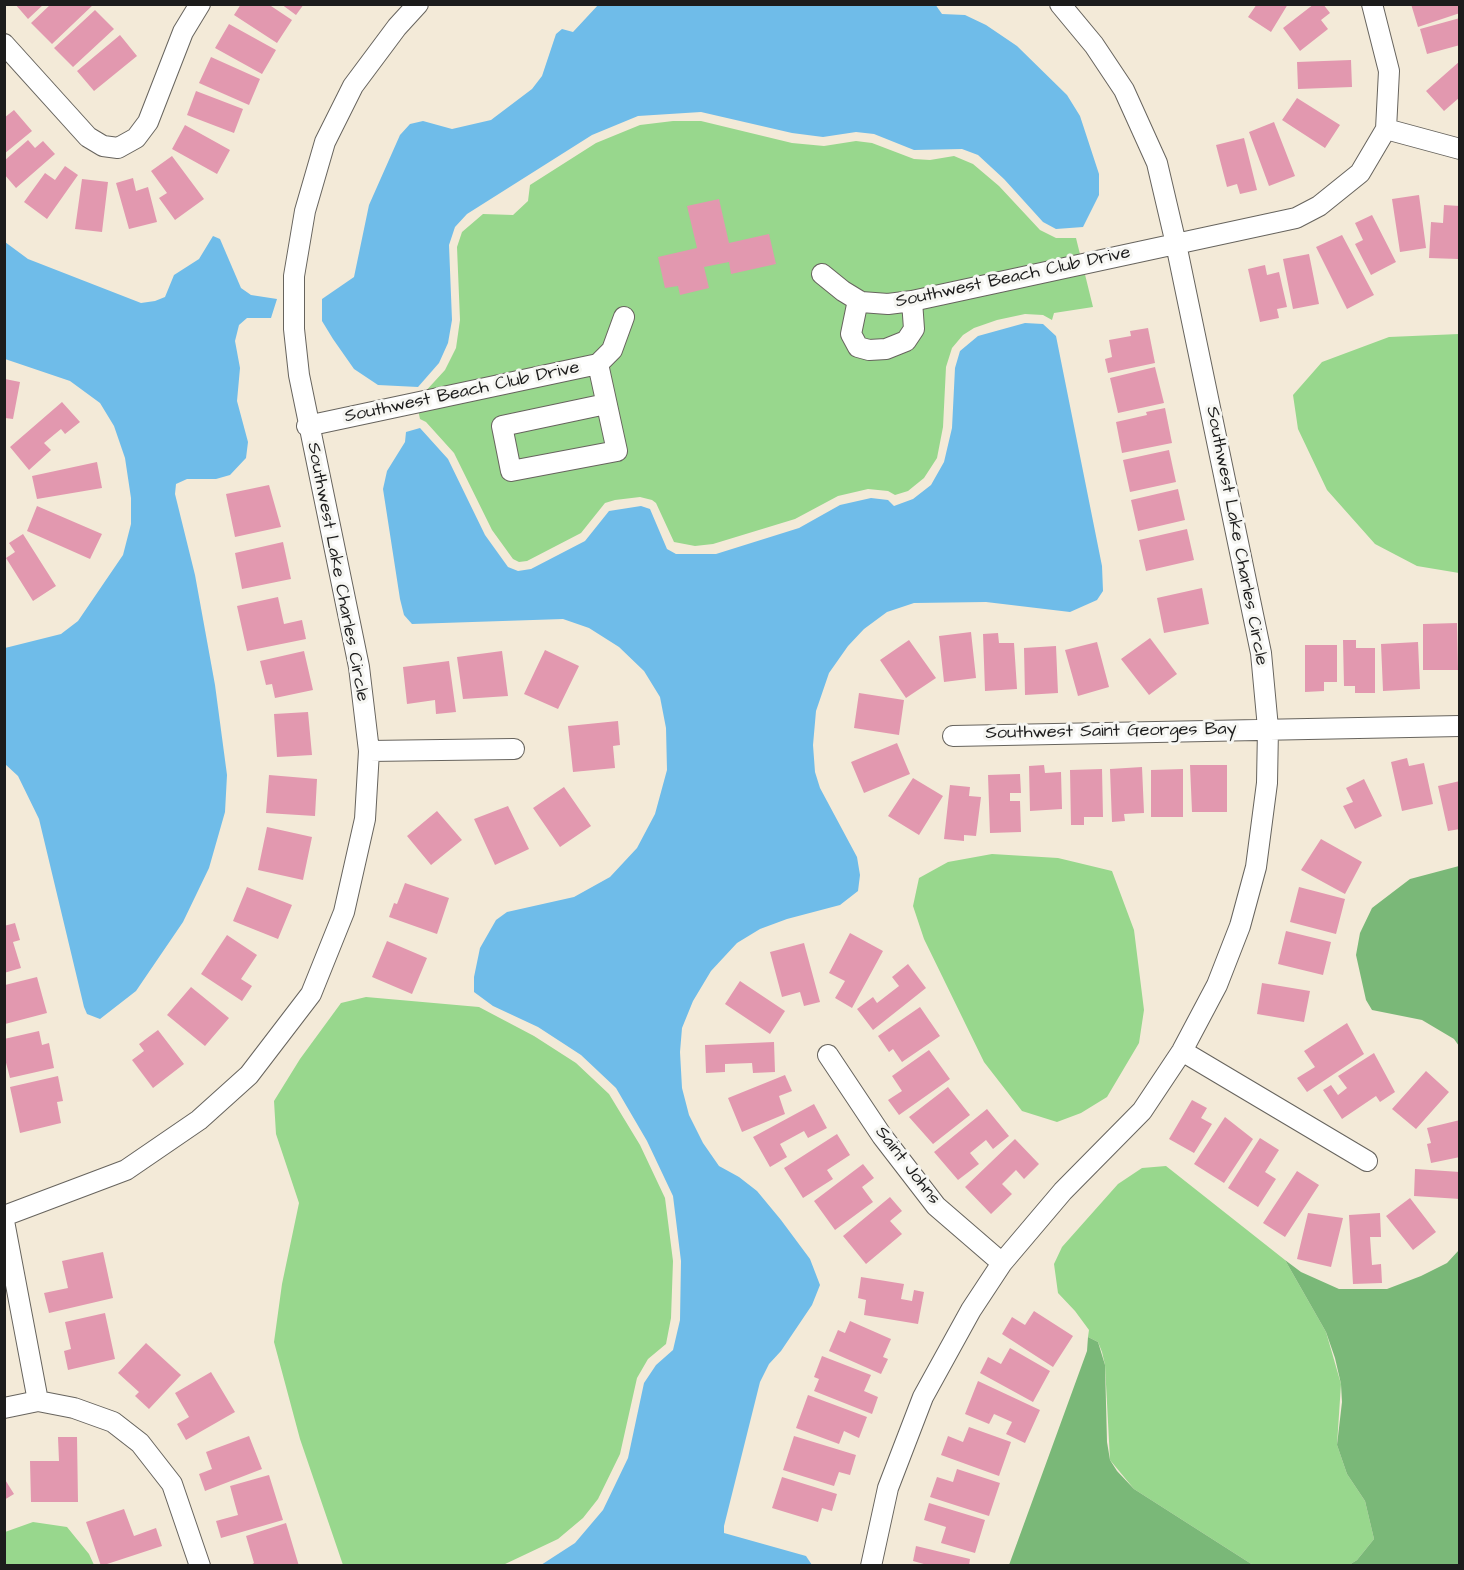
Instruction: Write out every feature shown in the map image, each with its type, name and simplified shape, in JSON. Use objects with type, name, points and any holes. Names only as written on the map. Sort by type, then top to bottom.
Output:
[{"type":"street","points":[[4,44],[88,137],[103,146],[118,148],[136,138],[148,122],[183,33],[200,4]]},
{"type":"street","name":"Southwest Lake Charles Circle","points":[[4,1216],[126,1170],[199,1120],[249,1075],[311,994],[344,912],[365,819],[369,751],[359,667],[307,426],[294,329],[294,276],[305,211],[325,142],[353,86],[396,27],[418,4]]},
{"type":"street","name":"Southwest Lake Charles Circle","points":[[871,1566],[888,1488],[923,1397],[971,1310],[1002,1263],[1064,1191],[1142,1111],[1182,1051],[1217,985],[1240,926],[1256,867],[1268,783],[1268,728],[1261,653],[1249,583],[1157,163],[1124,90],[1094,45],[1060,4]]},
{"type":"street","points":[[1372,4],[1389,71],[1386,129],[1460,149]]},
{"type":"street","name":"Southwest Beach Club Drive","points":[[822,274],[858,300],[888,304],[912,301],[1296,218],[1319,206],[1360,172],[1386,129]]},
{"type":"street","points":[[858,300],[851,334],[858,347],[869,350],[886,349],[906,341],[914,329],[912,301]]},
{"type":"street","name":"Southwest Beach Club Drive","points":[[307,426],[598,364],[612,350],[624,316]]},
{"type":"street","points":[[598,364],[617,451],[511,471],[502,426],[606,404]]},
{"type":"street","name":"Southwest Saint Georges Bay","points":[[953,736],[1460,726]]},
{"type":"street","points":[[369,751],[514,749]]},
{"type":"street","points":[[1182,1051],[1367,1161]]},
{"type":"street","name":"Saint Johns","points":[[828,1055],[882,1136],[936,1206],[1002,1263]]},
{"type":"street","points":[[4,1221],[38,1401]]},
{"type":"street","points":[[4,1408],[38,1401],[74,1408],[113,1422],[140,1443],[172,1484],[200,1566]]},
{"type":"green space","points":[[673,121],[701,121],[792,143],[824,146],[856,141],[872,143],[914,159],[930,160],[954,156],[973,164],[999,186],[1040,230],[1056,238],[1076,238],[1093,307],[1054,313],[1052,320],[1043,315],[1025,314],[997,320],[974,328],[963,335],[952,348],[946,367],[943,427],[937,458],[924,478],[908,491],[895,495],[888,491],[868,489],[838,496],[795,519],[713,544],[695,546],[674,542],[656,503],[652,500],[640,497],[615,500],[605,503],[581,533],[527,561],[519,562],[513,559],[492,530],[454,453],[426,422],[420,419],[415,396],[423,394],[445,370],[456,348],[460,320],[457,247],[462,232],[483,214],[513,215],[528,201],[530,185],[596,143],[640,125]]},
{"type":"green space","points":[[1460,334],[1459,573],[1417,566],[1375,544],[1327,490],[1298,429],[1293,395],[1322,362],[1389,337]]},
{"type":"green space","points":[[992,854],[1058,858],[1112,871],[1134,930],[1144,1010],[1139,1043],[1107,1097],[1081,1113],[1057,1122],[1022,1111],[984,1062],[924,939],[913,906],[919,878],[948,862]]},
{"type":"green space","points":[[1460,866],[1459,1046],[1454,1039],[1422,1020],[1372,1010],[1366,1000],[1356,955],[1360,933],[1372,908],[1410,879]]},
{"type":"green space","points":[[366,997],[479,1007],[534,1036],[576,1063],[609,1094],[640,1145],[665,1198],[673,1261],[671,1318],[666,1344],[648,1359],[637,1378],[620,1454],[598,1499],[583,1518],[558,1539],[503,1565],[343,1565],[300,1439],[274,1342],[282,1284],[299,1203],[276,1134],[274,1101],[300,1059],[341,1003]]},
{"type":"green space","points":[[1166,1166],[1285,1260],[1326,1332],[1341,1384],[1337,1445],[1347,1474],[1365,1501],[1374,1539],[1357,1560],[1349,1565],[1253,1565],[1134,1489],[1110,1460],[1105,1365],[1102,1352],[1098,1342],[1088,1337],[1089,1330],[1075,1311],[1058,1293],[1054,1264],[1062,1247],[1118,1184],[1142,1168]]},
{"type":"green space","points":[[1459,1250],[1459,1565],[1349,1565],[1357,1560],[1374,1539],[1365,1501],[1347,1474],[1337,1445],[1342,1402],[1341,1384],[1335,1358],[1326,1332],[1285,1260],[1301,1272],[1339,1289],[1387,1289],[1447,1263]]},
{"type":"green space","points":[[1088,1337],[1098,1342],[1105,1365],[1107,1442],[1110,1460],[1117,1471],[1134,1489],[1253,1565],[1009,1565],[1087,1351]]},
{"type":"green space","points":[[33,1522],[67,1527],[89,1554],[94,1565],[5,1565],[5,1532]]},
{"type":"water","points":[[599,4],[935,4],[942,14],[965,15],[986,25],[1017,46],[1067,95],[1080,116],[1099,174],[1099,195],[1083,227],[1056,229],[1043,222],[1004,179],[978,155],[962,149],[914,150],[874,134],[856,132],[823,137],[792,133],[701,112],[638,116],[592,135],[467,214],[455,227],[449,245],[452,320],[448,343],[439,363],[418,387],[378,385],[354,369],[333,339],[322,321],[322,299],[354,277],[369,205],[400,135],[410,124],[423,121],[452,129],[491,120],[532,89],[542,76],[556,34],[562,29],[573,32]]},
{"type":"water","points":[[213,236],[220,239],[241,288],[251,295],[277,299],[271,318],[247,318],[239,325],[235,341],[240,368],[237,401],[248,442],[246,458],[230,475],[216,479],[187,479],[176,484],[175,494],[195,575],[215,685],[227,775],[225,812],[209,868],[183,922],[136,991],[100,1019],[87,1014],[84,1007],[39,819],[18,776],[5,764],[5,648],[61,634],[78,621],[123,555],[131,524],[131,498],[125,458],[114,426],[100,403],[70,381],[5,359],[5,242],[28,259],[141,303],[165,297],[174,275],[199,259]]},
{"type":"water","points":[[1025,323],[1043,324],[1056,336],[1102,566],[1103,591],[1097,600],[1070,612],[986,602],[914,603],[887,612],[864,629],[848,646],[829,673],[816,711],[813,745],[815,772],[820,788],[857,857],[860,875],[858,891],[840,905],[787,919],[760,929],[737,943],[711,971],[693,1001],[682,1028],[680,1052],[682,1088],[689,1115],[703,1143],[719,1166],[739,1177],[757,1191],[781,1220],[810,1259],[820,1285],[812,1305],[781,1351],[769,1364],[760,1382],[724,1533],[806,1556],[812,1565],[541,1565],[575,1543],[603,1510],[628,1458],[644,1383],[656,1365],[673,1350],[680,1320],[681,1261],[673,1196],[647,1141],[616,1088],[581,1055],[538,1027],[493,1006],[474,992],[474,977],[480,948],[496,920],[507,912],[574,897],[610,877],[637,848],[655,814],[667,770],[666,728],[660,697],[644,671],[619,647],[589,628],[563,619],[412,624],[404,615],[400,599],[383,489],[387,471],[405,442],[406,432],[420,428],[448,459],[485,535],[508,567],[518,571],[531,569],[585,541],[609,511],[641,506],[650,509],[667,549],[676,554],[716,554],[799,528],[840,505],[871,498],[888,500],[894,506],[913,499],[931,485],[944,462],[952,428],[955,368],[960,351],[978,336]]},
{"type":"building","points":[[15,4],[44,4],[28,19]]},
{"type":"building","points":[[51,4],[94,4],[52,44],[31,23]]},
{"type":"building","points":[[241,4],[268,4],[292,20],[277,43],[234,15]]},
{"type":"building","points":[[281,4],[304,4],[296,15]]},
{"type":"building","points":[[1257,4],[1288,4],[1271,32],[1248,17]]},
{"type":"building","points":[[1314,4],[1323,4],[1330,13],[1321,20],[1328,29],[1300,51],[1283,28]]},
{"type":"building","points":[[1411,4],[1460,4],[1460,13],[1418,27]]},
{"type":"building","points":[[95,10],[114,29],[73,67],[54,48]]},
{"type":"building","points":[[1460,18],[1460,45],[1427,54],[1420,29]]},
{"type":"building","points":[[229,24],[276,50],[262,74],[215,48]]},
{"type":"building","points":[[120,35],[137,56],[94,91],[77,71]]},
{"type":"building","points":[[211,57],[260,79],[249,105],[199,83]]},
{"type":"building","points":[[1351,60],[1352,87],[1298,89],[1297,62]]},
{"type":"building","points":[[1460,61],[1460,97],[1444,111],[1426,91]]},
{"type":"building","points":[[196,91],[243,109],[234,133],[187,115]]},
{"type":"building","points":[[1297,98],[1340,125],[1325,148],[1282,120]]},
{"type":"building","points":[[14,110],[32,131],[4,154],[4,118]]},
{"type":"building","points":[[1274,122],[1295,176],[1269,186],[1249,132]]},
{"type":"building","points":[[185,125],[230,150],[217,174],[172,149]]},
{"type":"building","points":[[1244,138],[1257,190],[1240,194],[1237,184],[1227,187],[1216,145]]},
{"type":"building","points":[[28,140],[35,148],[43,141],[55,154],[16,188],[4,174],[4,161]]},
{"type":"building","points":[[172,156],[204,199],[175,220],[159,198],[167,193],[151,171]]},
{"type":"building","points":[[65,166],[78,175],[47,219],[24,202],[45,173],[55,180]]},
{"type":"building","points":[[133,178],[136,191],[148,187],[157,222],[129,229],[116,183]]},
{"type":"building","points":[[82,179],[108,182],[102,232],[75,229]]},
{"type":"building","points":[[1419,195],[1426,248],[1400,252],[1392,199]]},
{"type":"building","points":[[719,199],[729,243],[769,234],[776,264],[731,274],[729,262],[704,267],[709,288],[680,295],[678,286],[665,288],[658,257],[697,248],[687,206]]},
{"type":"building","points":[[1444,205],[1460,206],[1458,259],[1429,258],[1431,222],[1443,223]]},
{"type":"building","points":[[1372,215],[1396,262],[1371,275],[1355,244],[1363,240],[1355,223]]},
{"type":"building","points":[[1342,235],[1374,295],[1347,309],[1316,247]]},
{"type":"building","points":[[1309,254],[1319,304],[1293,309],[1283,259]]},
{"type":"building","points":[[1265,265],[1267,275],[1279,272],[1287,307],[1277,309],[1279,318],[1260,322],[1248,269]]},
{"type":"building","points":[[1148,328],[1155,363],[1108,373],[1105,359],[1112,357],[1109,340],[1131,336],[1130,331]]},
{"type":"building","points":[[1155,367],[1164,403],[1118,413],[1110,378]]},
{"type":"building","points":[[5,379],[20,382],[13,419],[5,418]]},
{"type":"building","points":[[62,402],[80,422],[65,434],[61,429],[44,443],[51,450],[29,470],[10,447]]},
{"type":"building","points":[[1165,408],[1172,443],[1122,453],[1116,422]]},
{"type":"building","points":[[1169,450],[1176,482],[1130,492],[1123,460]]},
{"type":"building","points":[[97,462],[102,488],[37,499],[32,476]]},
{"type":"building","points":[[269,485],[281,527],[235,537],[226,494]]},
{"type":"building","points":[[1178,489],[1185,520],[1138,531],[1131,500]]},
{"type":"building","points":[[37,506],[102,534],[90,559],[27,531]]},
{"type":"building","points":[[1187,529],[1194,560],[1146,571],[1139,540]]},
{"type":"building","points":[[23,534],[56,586],[33,601],[6,558],[15,552],[9,543]]},
{"type":"building","points":[[283,542],[291,579],[242,589],[235,553]]},
{"type":"building","points":[[1202,588],[1209,624],[1164,633],[1157,598]]},
{"type":"building","points":[[278,597],[284,624],[302,620],[306,639],[247,651],[237,606]]},
{"type":"building","points":[[1457,623],[1458,670],[1423,670],[1423,624]]},
{"type":"building","points":[[971,632],[976,678],[944,682],[939,636]]},
{"type":"building","points":[[998,633],[999,643],[1014,643],[1017,689],[985,691],[983,634]]},
{"type":"building","points":[[1150,638],[1177,674],[1149,695],[1121,659]]},
{"type":"building","points":[[909,640],[936,678],[906,698],[880,660]]},
{"type":"building","points":[[1343,640],[1356,640],[1356,648],[1375,648],[1375,693],[1355,693],[1355,686],[1344,686]]},
{"type":"building","points":[[1097,642],[1109,687],[1078,696],[1065,650]]},
{"type":"building","points":[[1418,642],[1420,689],[1383,691],[1381,644]]},
{"type":"building","points":[[1305,645],[1337,645],[1337,682],[1324,682],[1324,691],[1305,692]]},
{"type":"building","points":[[1056,646],[1058,693],[1025,695],[1024,648]]},
{"type":"building","points":[[545,650],[579,666],[558,709],[524,694]]},
{"type":"building","points":[[304,651],[313,690],[275,698],[272,684],[266,685],[260,661]]},
{"type":"building","points":[[502,651],[508,696],[463,699],[457,657]]},
{"type":"building","points":[[449,661],[456,712],[436,714],[435,700],[407,704],[403,667]]},
{"type":"building","points":[[859,693],[904,700],[899,735],[854,728]]},
{"type":"building","points":[[308,712],[312,755],[277,757],[274,714]]},
{"type":"building","points":[[618,721],[620,745],[613,746],[615,768],[573,772],[568,726]]},
{"type":"building","points":[[897,743],[910,774],[864,793],[851,762]]},
{"type":"building","points":[[1407,758],[1409,766],[1424,763],[1433,804],[1402,811],[1391,762]]},
{"type":"building","points":[[1044,765],[1045,773],[1061,772],[1062,809],[1030,811],[1029,766]]},
{"type":"building","points":[[1190,765],[1227,765],[1227,812],[1192,812]]},
{"type":"building","points":[[1142,767],[1144,813],[1124,814],[1125,821],[1112,822],[1110,769]]},
{"type":"building","points":[[1102,769],[1103,817],[1084,817],[1084,825],[1071,825],[1070,770]]},
{"type":"building","points":[[1183,769],[1183,817],[1151,817],[1151,770]]},
{"type":"building","points":[[1020,774],[1021,793],[1010,793],[1010,801],[1020,801],[1021,832],[990,833],[988,775]]},
{"type":"building","points":[[269,775],[317,779],[315,816],[266,813]]},
{"type":"building","points":[[913,778],[943,796],[919,835],[888,816]]},
{"type":"building","points":[[1364,779],[1382,816],[1355,829],[1343,806],[1353,802],[1346,788]]},
{"type":"building","points":[[1460,781],[1460,829],[1448,831],[1438,786]]},
{"type":"building","points":[[950,785],[970,787],[969,796],[981,797],[976,836],[964,835],[964,841],[944,839]]},
{"type":"building","points":[[564,787],[591,826],[560,847],[533,808]]},
{"type":"building","points":[[508,806],[529,849],[495,865],[474,819]]},
{"type":"building","points":[[437,811],[462,840],[431,865],[407,836]]},
{"type":"building","points":[[267,827],[312,837],[303,880],[258,870]]},
{"type":"building","points":[[1321,839],[1362,862],[1345,894],[1301,870]]},
{"type":"building","points":[[405,883],[449,898],[437,934],[389,917]]},
{"type":"building","points":[[247,887],[292,905],[278,939],[233,921]]},
{"type":"building","points":[[1299,887],[1345,899],[1336,934],[1290,922]]},
{"type":"building","points":[[15,923],[20,940],[13,942],[21,968],[4,973],[4,926]]},
{"type":"building","points":[[1286,931],[1331,942],[1323,975],[1278,964]]},
{"type":"building","points":[[850,933],[883,951],[852,1008],[835,998],[845,981],[829,973]]},
{"type":"building","points":[[227,935],[257,955],[241,979],[252,986],[242,1001],[201,974]]},
{"type":"building","points":[[387,941],[427,958],[412,994],[372,977]]},
{"type":"building","points":[[804,943],[820,1002],[804,1006],[800,992],[782,997],[770,952]]},
{"type":"building","points":[[908,964],[926,988],[873,1030],[857,1009],[873,997],[877,1003],[899,986],[892,977]]},
{"type":"building","points":[[37,977],[47,1013],[5,1024],[5,985]]},
{"type":"building","points":[[740,981],[785,1011],[770,1034],[725,1004]]},
{"type":"building","points":[[1262,983],[1310,991],[1304,1022],[1257,1014]]},
{"type":"building","points":[[191,987],[229,1018],[205,1046],[167,1015]]},
{"type":"building","points":[[920,1007],[940,1036],[902,1062],[893,1049],[889,1052],[878,1036]]},
{"type":"building","points":[[1347,1023],[1364,1054],[1307,1092],[1297,1078],[1315,1067],[1304,1051]]},
{"type":"building","points":[[158,1030],[184,1064],[153,1088],[132,1060],[144,1051],[139,1044]]},
{"type":"building","points":[[39,1031],[42,1045],[49,1043],[54,1068],[10,1078],[4,1055],[4,1039]]},
{"type":"building","points":[[774,1042],[775,1072],[753,1073],[752,1063],[725,1064],[725,1072],[706,1073],[705,1045]]},
{"type":"building","points":[[929,1050],[950,1079],[899,1115],[888,1100],[902,1091],[892,1076]]},
{"type":"building","points":[[1374,1053],[1395,1092],[1380,1102],[1376,1096],[1342,1119],[1323,1090],[1331,1085],[1338,1095],[1347,1088],[1338,1076]]},
{"type":"building","points":[[1426,1071],[1449,1092],[1416,1129],[1392,1109]]},
{"type":"building","points":[[785,1075],[792,1091],[779,1096],[785,1114],[742,1132],[728,1098]]},
{"type":"building","points":[[58,1076],[63,1101],[57,1102],[61,1123],[20,1133],[10,1087]]},
{"type":"building","points":[[948,1087],[970,1115],[933,1144],[909,1117]]},
{"type":"building","points":[[1192,1100],[1207,1108],[1201,1118],[1212,1124],[1194,1153],[1169,1139]]},
{"type":"building","points":[[814,1104],[827,1128],[808,1138],[804,1131],[780,1144],[787,1157],[770,1167],[753,1137]]},
{"type":"building","points":[[987,1109],[1009,1136],[993,1149],[986,1140],[970,1153],[979,1164],[958,1180],[934,1152]]},
{"type":"building","points":[[1225,1117],[1253,1139],[1224,1183],[1194,1164]]},
{"type":"building","points":[[1460,1120],[1460,1157],[1431,1163],[1427,1144],[1431,1143],[1427,1128]]},
{"type":"building","points":[[837,1134],[850,1155],[827,1170],[833,1179],[803,1198],[784,1168]]},
{"type":"building","points":[[1260,1138],[1279,1150],[1265,1172],[1276,1179],[1258,1207],[1228,1188]]},
{"type":"building","points":[[1015,1139],[1039,1164],[1024,1179],[1016,1170],[1002,1184],[1012,1194],[991,1214],[965,1187]]},
{"type":"building","points":[[863,1164],[874,1178],[862,1187],[873,1202],[835,1230],[814,1201]]},
{"type":"building","points":[[1415,1169],[1460,1172],[1460,1199],[1414,1196]]},
{"type":"building","points":[[1297,1171],[1319,1185],[1285,1237],[1263,1223]]},
{"type":"building","points":[[890,1197],[902,1211],[890,1221],[902,1234],[866,1264],[843,1236]]},
{"type":"building","points":[[1410,1198],[1436,1232],[1413,1250],[1386,1216]]},
{"type":"building","points":[[1308,1213],[1343,1218],[1331,1267],[1297,1259]]},
{"type":"building","points":[[1380,1213],[1381,1237],[1370,1237],[1372,1265],[1381,1264],[1382,1283],[1353,1284],[1349,1215]]},
{"type":"building","points":[[103,1252],[113,1298],[49,1313],[44,1293],[68,1288],[62,1261]]},
{"type":"building","points":[[861,1277],[904,1284],[901,1299],[912,1301],[914,1290],[924,1292],[918,1324],[864,1315],[866,1300],[858,1298]]},
{"type":"building","points":[[1034,1311],[1073,1336],[1053,1367],[1002,1334],[1012,1317],[1025,1325]]},
{"type":"building","points":[[105,1313],[115,1359],[68,1370],[64,1351],[71,1349],[65,1322]]},
{"type":"building","points":[[850,1321],[891,1339],[883,1357],[888,1359],[881,1374],[829,1351],[838,1330],[845,1333]]},
{"type":"building","points":[[146,1343],[181,1375],[149,1409],[135,1396],[139,1392],[118,1373]]},
{"type":"building","points":[[1010,1348],[1050,1371],[1033,1402],[980,1373],[988,1357],[1001,1364]]},
{"type":"building","points":[[822,1356],[871,1375],[864,1391],[878,1397],[872,1414],[814,1391],[819,1379],[814,1377]]},
{"type":"building","points":[[211,1372],[235,1412],[186,1440],[177,1424],[189,1417],[175,1393]]},
{"type":"building","points":[[978,1381],[1040,1410],[1025,1443],[1006,1434],[1012,1422],[994,1414],[989,1424],[965,1414]]},
{"type":"building","points":[[808,1395],[867,1417],[859,1438],[844,1431],[839,1444],[796,1428]]},
{"type":"building","points":[[969,1427],[1011,1442],[999,1476],[941,1455],[948,1436],[963,1442]]},
{"type":"building","points":[[249,1436],[262,1469],[205,1491],[199,1474],[212,1469],[206,1452]]},
{"type":"building","points":[[794,1436],[856,1455],[850,1475],[839,1472],[834,1486],[783,1470]]},
{"type":"building","points":[[58,1437],[77,1437],[78,1502],[31,1502],[30,1461],[59,1461]]},
{"type":"building","points":[[957,1469],[1000,1483],[989,1516],[930,1497],[937,1477],[953,1482]]},
{"type":"building","points":[[269,1475],[283,1520],[221,1538],[216,1521],[238,1515],[230,1486]]},
{"type":"building","points":[[782,1477],[837,1494],[832,1511],[822,1508],[818,1522],[772,1508]]},
{"type":"building","points":[[4,1478],[14,1494],[4,1500]]},
{"type":"building","points":[[929,1503],[985,1520],[975,1553],[941,1543],[946,1527],[924,1520]]},
{"type":"building","points":[[124,1509],[134,1536],[156,1528],[162,1546],[101,1566],[86,1522]]},
{"type":"building","points":[[286,1523],[299,1566],[249,1566],[254,1563],[246,1536]]},
{"type":"building","points":[[916,1546],[970,1559],[969,1566],[931,1566],[913,1561]]}]
